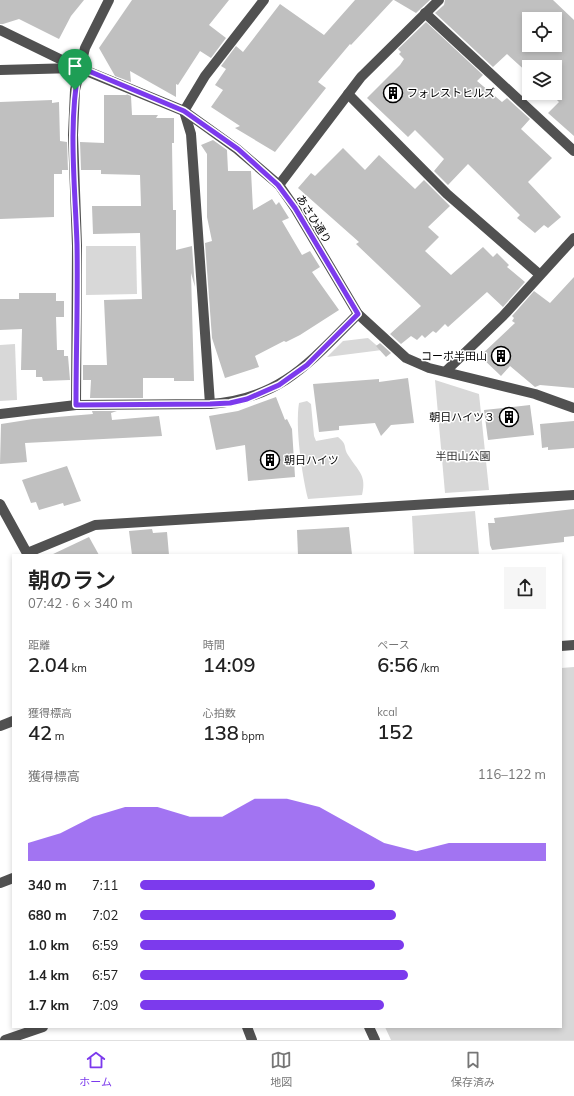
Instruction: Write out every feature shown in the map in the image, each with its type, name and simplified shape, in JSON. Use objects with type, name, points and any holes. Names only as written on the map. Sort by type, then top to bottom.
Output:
[{"type":"street","points":[[76,405],[77,246],[73,135],[75,90],[79,67],[85,48],[109,0]]},
{"type":"street","points":[[210,404],[191,134],[184,111],[205,76],[264,0]]},
{"type":"street","points":[[278,185],[361,77],[424,13],[439,0]]},
{"type":"street","points":[[424,13],[574,151]]},
{"type":"street","name":"あさひ通り","points":[[0,30],[79,67],[184,111],[238,149],[278,185],[295,208],[358,314],[386,342],[406,358],[429,368],[535,394],[574,408]]},
{"type":"street","points":[[0,70],[79,67]]},
{"type":"street","points":[[348,94],[447,194],[539,274]]},
{"type":"street","points":[[446,371],[503,316],[539,274],[574,238]]},
{"type":"street","points":[[0,414],[76,405],[210,404],[230,403],[247,399],[279,385],[307,365],[358,314]]},
{"type":"street","points":[[0,504],[28,554],[95,525],[574,495]]},
{"type":"street","points":[[562,646],[574,645]]},
{"type":"street","points":[[0,726],[12,721]]},
{"type":"street","points":[[0,883],[12,878]]},
{"type":"street","points":[[5,1040],[40,1028]]},
{"type":"street","points":[[247,1028],[252,1040]]},
{"type":"street","points":[[369,1028],[374,1040]]},
{"type":"green space","points":[[86,246],[136,246],[137,294],[86,295]]},
{"type":"green space","points":[[368,338],[382,350],[327,357],[343,341]]},
{"type":"green space","points":[[15,344],[17,400],[0,401],[0,345]]},
{"type":"green space","name":"半田山公園","points":[[435,380],[479,394],[489,490],[445,493]]},
{"type":"green space","points":[[307,401],[311,404],[314,436],[316,441],[338,437],[343,442],[348,455],[361,474],[363,483],[362,495],[308,499],[301,464],[298,425],[299,403]]},
{"type":"green space","points":[[475,511],[479,554],[414,554],[412,516]]},
{"type":"green space","points":[[574,667],[574,1040],[391,1040],[385,1028],[562,1028],[562,668]]},
{"type":"building","points":[[0,0],[84,0],[71,16],[59,39],[19,19],[0,24]]},
{"type":"building","points":[[132,0],[229,0],[209,25],[226,38],[211,58],[200,51],[178,85],[176,84],[176,97],[130,71],[131,82],[115,76],[99,48]]},
{"type":"building","points":[[355,0],[393,0],[351,45],[350,44],[318,82],[326,88],[275,152],[235,128],[240,126],[211,107],[223,90],[215,85],[226,69],[221,66],[236,46],[243,52],[280,4],[324,35]]},
{"type":"building","points":[[394,0],[430,0],[416,13]]},
{"type":"building","points":[[445,0],[553,0],[574,20],[574,136],[548,113],[559,102],[557,100],[562,100],[562,60],[522,60],[522,68],[507,54],[493,67],[435,13],[444,5]]},
{"type":"building","points":[[426,22],[483,75],[477,81],[502,102],[507,98],[530,119],[521,129],[552,158],[528,182],[561,217],[548,228],[544,225],[535,233],[517,218],[520,215],[468,164],[448,185],[434,171],[444,159],[415,130],[408,137],[367,98],[400,65],[404,59],[399,54],[401,52],[398,49]]},
{"type":"building","points":[[126,94],[131,96],[132,115],[158,115],[156,118],[174,118],[174,143],[172,143],[173,210],[176,210],[176,250],[192,246],[195,287],[191,273],[194,381],[174,381],[174,378],[143,378],[143,398],[90,398],[91,380],[83,380],[83,365],[107,365],[104,300],[142,299],[140,233],[93,234],[92,206],[141,206],[140,175],[101,174],[101,170],[81,170],[80,142],[104,143],[104,95],[127,95]]},
{"type":"building","points":[[52,100],[52,103],[59,102],[60,141],[67,142],[68,170],[62,170],[62,174],[54,174],[54,217],[0,219],[0,102]]},
{"type":"building","points":[[213,140],[227,150],[228,171],[251,171],[253,210],[272,199],[276,205],[279,202],[289,218],[282,221],[302,255],[310,251],[320,267],[312,272],[339,310],[300,335],[286,342],[284,341],[255,356],[259,367],[225,378],[212,338],[205,243],[212,241],[207,217],[207,154],[201,145]]},
{"type":"building","points":[[343,148],[365,170],[379,155],[415,189],[424,180],[450,206],[428,227],[439,237],[425,251],[451,275],[483,247],[493,257],[497,253],[509,265],[507,267],[525,282],[503,307],[487,292],[448,327],[445,324],[436,333],[433,331],[425,338],[422,335],[417,340],[411,336],[401,344],[390,334],[421,306],[356,244],[359,242],[298,188],[311,173],[315,176]]},
{"type":"building","points":[[574,277],[574,388],[540,385],[535,387],[510,366],[501,376],[480,356],[515,323],[512,321],[514,318],[512,316],[534,291],[550,303]]},
{"type":"building","points":[[19,293],[56,293],[56,301],[64,301],[64,317],[56,317],[57,350],[64,350],[64,356],[68,356],[70,380],[43,381],[42,377],[36,377],[36,370],[21,370],[22,329],[0,330],[0,299],[19,299]]},
{"type":"building","points":[[380,343],[391,353],[386,357],[376,346]]},
{"type":"building","points":[[408,378],[414,423],[391,425],[381,436],[375,423],[339,426],[339,430],[319,432],[313,384],[379,379],[379,382]]},
{"type":"building","points":[[276,397],[285,420],[287,419],[292,429],[295,477],[248,481],[245,445],[216,450],[209,416],[238,411]]},
{"type":"building","name":"朝日ハイツ３","points":[[530,405],[534,435],[488,440],[484,410]]},
{"type":"building","points":[[92,411],[117,411],[111,413],[112,420],[159,416],[162,436],[25,443],[27,462],[0,464],[1,424],[33,419],[93,414]]},
{"type":"building","points":[[574,421],[574,448],[548,450],[548,447],[542,448],[540,424]]},
{"type":"building","points":[[67,466],[81,501],[64,506],[63,503],[39,510],[36,502],[31,503],[22,480]]},
{"type":"building","points":[[574,509],[574,536],[564,537],[564,542],[492,550],[490,545],[488,523],[495,523],[494,518]]},
{"type":"building","points":[[349,527],[352,554],[298,554],[297,530]]},
{"type":"building","points":[[152,529],[153,533],[167,532],[169,554],[132,554],[129,531]]},
{"type":"building","points":[[89,537],[98,554],[53,554]]},
{"type":"place","name":"フォレストヒルズ","points":[[393,93]]},
{"type":"place","name":"コーポ半田山","points":[[501,356]]},
{"type":"place","name":"朝日ハイツ３","points":[[509,417]]},
{"type":"place","name":"朝日ハイツ","points":[[270,460]]},
{"type":"route","points":[[79,67],[94,72],[184,111],[238,149],[278,185],[295,208],[358,314],[307,365],[291,378],[261,394],[247,399],[230,403],[210,404],[76,405],[77,246],[73,135],[75,90],[79,67]]}]
